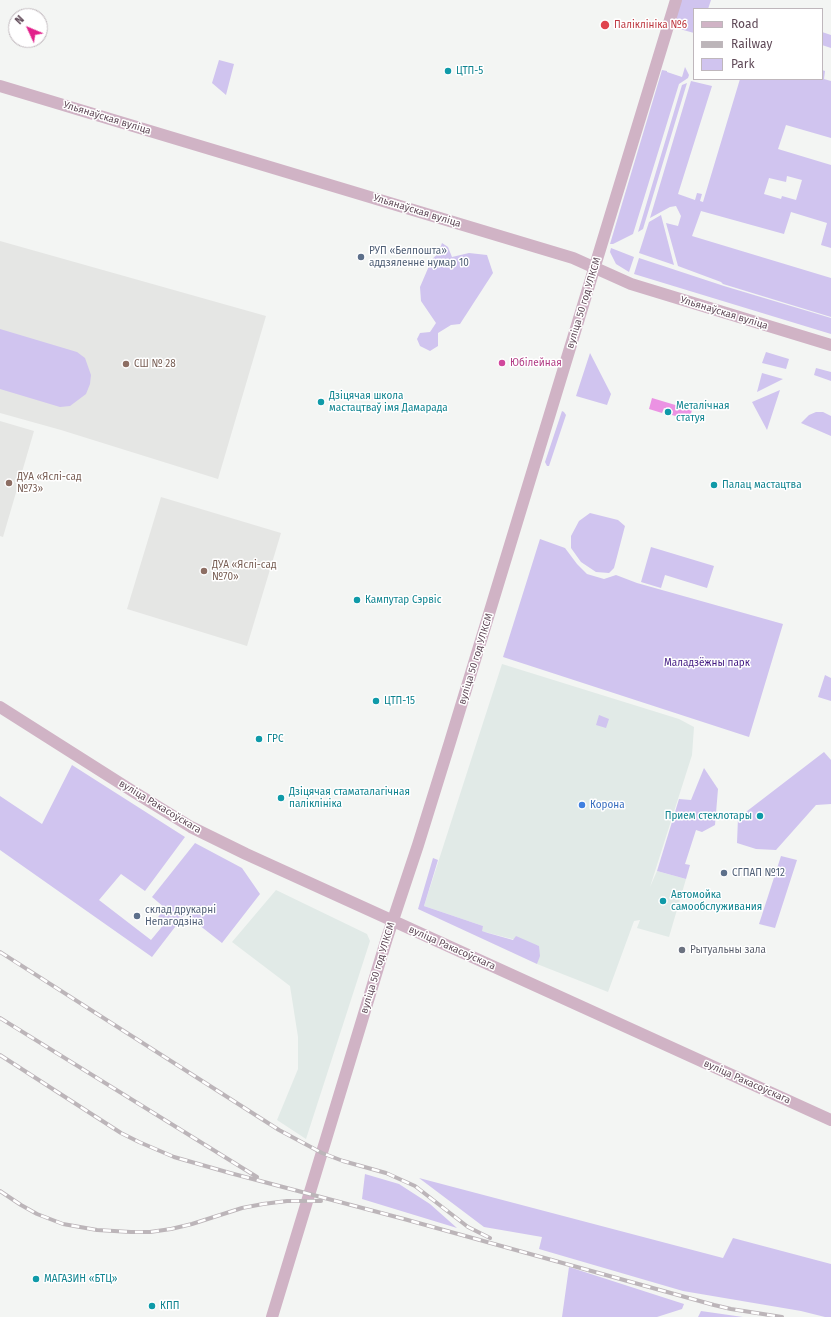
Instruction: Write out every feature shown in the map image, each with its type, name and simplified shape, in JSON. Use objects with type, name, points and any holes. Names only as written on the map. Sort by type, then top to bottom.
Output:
[{"type":"main road","name":"вуліца 50 год УЛКСМ","points":[[272,1317],[393,921],[450,742],[676,0]]},
{"type":"main road","name":"Ульянаўская вуліца","points":[[0,86],[573,258],[631,284],[831,345]]},
{"type":"main road","name":"вуліца Ракасоўскага","points":[[0,707],[191,827],[246,854],[831,1120]]},
{"type":"shaded area","name":"СШ № 28","points":[[0,241],[266,316],[218,479],[61,430],[0,413]]},
{"type":"shaded area","points":[[652,398],[692,410],[689,420],[672,415],[673,411],[664,408],[662,413],[649,409]]},
{"type":"shaded area","name":"ДУА «Яслі-сад №73»","points":[[0,421],[34,431],[3,537],[0,536]]},
{"type":"shaded area","name":"ДУА «Яслі-сад №70»","points":[[161,497],[281,533],[247,646],[127,609]]},
{"type":"shaded area","points":[[502,664],[679,719],[694,727],[692,755],[650,887],[657,871],[686,879],[669,937],[637,928],[640,920],[634,921],[608,992],[537,964],[539,946],[481,931],[483,926],[424,906]]},
{"type":"shaded area","points":[[276,890],[367,934],[370,941],[306,1139],[277,1120],[298,1069],[298,1037],[290,986],[232,942]]},
{"type":"green space","points":[[676,0],[711,0],[708,8],[693,8],[693,33],[669,26]]},
{"type":"green space","points":[[823,32],[831,35],[831,48],[823,45]]},
{"type":"green space","points":[[219,60],[234,64],[226,95],[212,83]]},
{"type":"green space","points":[[685,67],[689,75],[688,78],[679,84],[633,234],[610,244],[662,70],[682,77]]},
{"type":"green space","points":[[823,70],[825,71],[824,79],[831,81],[831,138],[786,125],[778,149],[831,165],[831,248],[821,245],[827,223],[791,212],[784,234],[701,211],[692,236],[831,278],[831,317],[723,284],[678,266],[666,223],[678,226],[681,216],[676,206],[670,207],[650,218],[691,81],[712,86],[678,194],[695,200],[697,193],[702,194],[700,201],[703,202],[740,80],[823,80]],"holes":[[[787,176],[802,180],[796,200],[782,196],[781,199],[764,194],[769,178],[786,182]]]},
{"type":"green space","points":[[687,83],[643,229],[638,232],[682,85]]},
{"type":"green space","points":[[661,215],[674,265],[639,253],[649,222]]},
{"type":"green space","points":[[442,243],[448,247],[452,257],[469,253],[487,255],[493,273],[460,324],[451,325],[438,333],[438,346],[430,351],[420,346],[417,339],[420,333],[430,332],[436,323],[421,301],[420,287],[432,259],[438,254]]},
{"type":"green space","points":[[611,248],[634,257],[629,272],[616,264],[610,252]]},
{"type":"green space","points":[[639,258],[724,286],[831,318],[831,334],[634,274]]},
{"type":"green space","points":[[0,329],[77,352],[85,358],[91,375],[90,384],[86,394],[70,406],[60,407],[0,389]]},
{"type":"green space","points":[[766,352],[789,359],[786,369],[762,363]]},
{"type":"green space","points":[[590,353],[611,394],[607,405],[576,396]]},
{"type":"green space","points":[[816,368],[831,372],[831,381],[814,375]]},
{"type":"green space","points":[[762,373],[783,379],[757,392]]},
{"type":"green space","points":[[780,390],[767,430],[752,402]]},
{"type":"green space","points":[[562,411],[566,415],[549,466],[547,466],[545,462]]},
{"type":"green space","points":[[816,412],[823,412],[831,416],[831,436],[801,423],[809,415]]},
{"type":"green space","points":[[590,513],[618,520],[625,526],[614,568],[609,573],[596,572],[581,562],[571,548],[571,536],[579,521]]},
{"type":"green space","name":"Маладзёжны парк","points":[[540,539],[565,548],[587,574],[604,579],[616,575],[637,583],[783,624],[749,737],[503,657]]},
{"type":"green space","points":[[651,547],[714,566],[707,588],[665,575],[661,588],[641,582]]},
{"type":"green space","points":[[825,675],[831,678],[831,701],[818,697]]},
{"type":"green space","points":[[599,715],[609,719],[606,728],[596,725]]},
{"type":"green space","points":[[824,752],[831,760],[831,804],[816,805],[776,850],[756,849],[737,843],[738,818]]},
{"type":"green space","points":[[72,765],[185,837],[145,891],[121,874],[99,900],[151,940],[165,923],[158,917],[165,908],[152,897],[195,843],[242,868],[260,894],[222,943],[185,914],[152,957],[0,850],[0,796],[42,824]]},
{"type":"green space","points":[[704,768],[718,789],[715,825],[702,832],[696,830],[685,864],[690,865],[686,879],[657,871],[679,799],[691,800]]},
{"type":"green space","points":[[781,856],[797,860],[775,928],[759,924]]},
{"type":"green space","points":[[433,858],[438,860],[424,906],[483,926],[482,931],[513,940],[516,936],[539,946],[540,956],[537,964],[418,909]]},
{"type":"green space","points":[[365,1174],[399,1184],[430,1204],[457,1228],[362,1199]]},
{"type":"green space","points":[[419,1178],[723,1258],[733,1238],[831,1264],[831,1317],[683,1291],[539,1249],[542,1237],[484,1227]]},
{"type":"green space","points":[[569,1267],[684,1304],[682,1309],[657,1317],[562,1317]]},
{"type":"green space","points":[[701,1311],[743,1317],[698,1317]]},
{"type":"railway","points":[[0,952],[279,1130],[322,1153],[343,1161],[386,1173],[415,1186],[468,1227],[490,1238]]},
{"type":"railway","points":[[0,1018],[257,1177]]},
{"type":"railway","points":[[0,1055],[121,1133],[174,1157],[714,1305],[782,1317]]},
{"type":"railway","points":[[0,1191],[37,1214],[63,1224],[97,1230],[131,1232],[150,1232],[171,1229],[242,1208],[263,1204],[287,1201],[321,1201]]},
{"type":"place","name":"Паліклініка №6","points":[[605,25]]},
{"type":"place","name":"ЦТП-5","points":[[448,71]]},
{"type":"place","name":"РУП «Белпошта» аддзяленне нумар 10","points":[[361,257]]},
{"type":"place","name":"Юбілейная","points":[[502,363]]},
{"type":"place","name":"СШ № 28","points":[[126,364]]},
{"type":"place","name":"Дзіцячая школа мастацтваў імя Дамарада","points":[[321,402]]},
{"type":"place","name":"Металічная статуя","points":[[668,412]]},
{"type":"place","name":"ДУА «Яслі-сад №73»","points":[[9,483]]},
{"type":"place","name":"Палац мастацтва","points":[[714,485]]},
{"type":"place","name":"ДУА «Яслі-сад №70»","points":[[204,571]]},
{"type":"place","name":"Кампутар Сэрвіс","points":[[357,600]]},
{"type":"place","name":"ЦТП-15","points":[[376,701]]},
{"type":"place","name":"ГРС","points":[[259,739]]},
{"type":"place","name":"Дзіцячая стаматалагічная паліклініка","points":[[281,798]]},
{"type":"place","name":"Корона","points":[[582,805]]},
{"type":"place","name":"Прием стеклотары","points":[[760,816]]},
{"type":"place","name":"СГПАП №12","points":[[724,873]]},
{"type":"place","name":"Автомойка самообслуживания","points":[[663,901]]},
{"type":"place","name":"склад друкарні Непагодзіна","points":[[137,916]]},
{"type":"place","name":"Рытуальны зала","points":[[682,950]]},
{"type":"place","name":"МАГАЗИН «БТЦ»","points":[[36,1279]]},
{"type":"place","name":"КПП","points":[[152,1306]]}]
